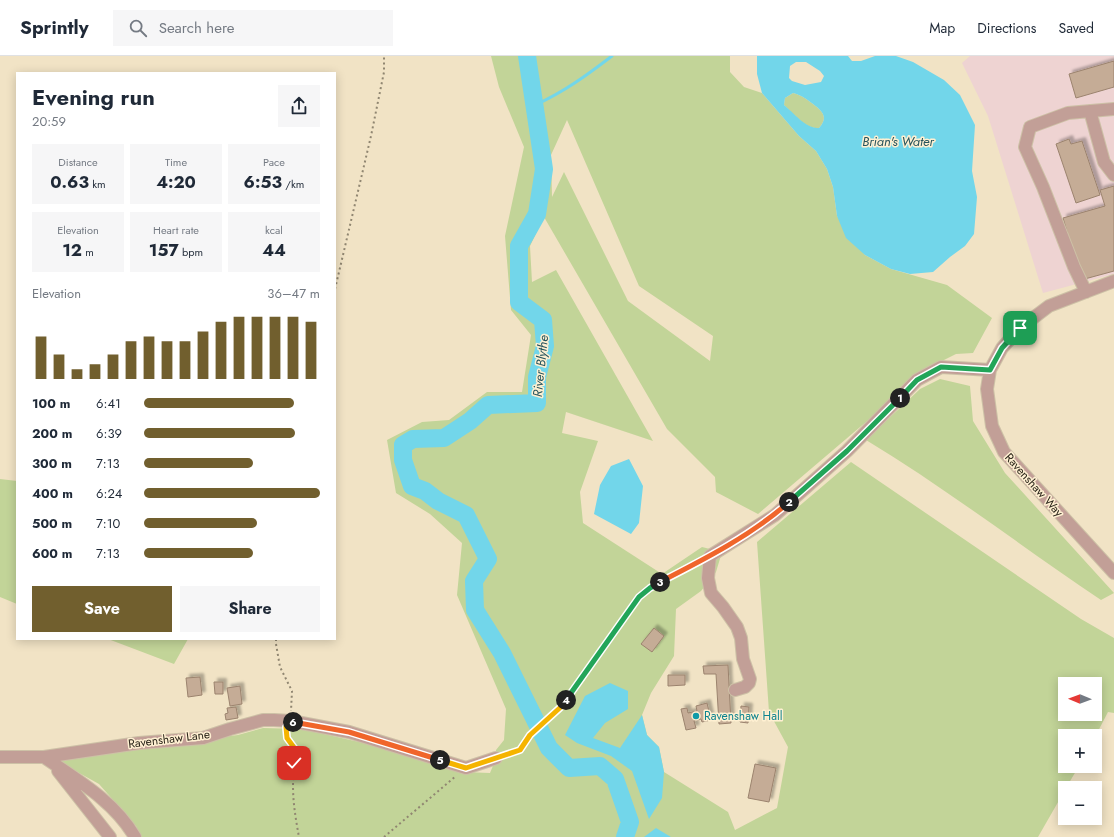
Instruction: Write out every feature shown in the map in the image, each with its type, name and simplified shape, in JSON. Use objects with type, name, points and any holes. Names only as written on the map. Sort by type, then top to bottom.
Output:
[{"type":"street","points":[[1086,292],[1074,267],[1044,187],[1025,148],[1030,127],[1068,113],[1114,109]]},
{"type":"street","points":[[1090,111],[1104,162],[1114,175]]},
{"type":"street","name":"Ravenshaw Way","points":[[1114,281],[1049,306],[1020,328],[1002,348],[990,370],[987,390],[992,426],[1004,452],[1114,573]]},
{"type":"street","points":[[735,690],[745,687],[749,683],[750,679],[743,659],[741,638],[737,627],[723,607],[710,593],[708,578],[710,556],[774,515],[847,451],[917,380],[941,367],[990,370]]},
{"type":"street","name":"Ravenshaw Lane","points":[[0,757],[48,759],[139,742],[203,738],[263,720],[291,722],[349,732],[466,768]]},
{"type":"street","points":[[466,768],[496,758]]},
{"type":"street","points":[[48,759],[110,837]]},
{"type":"street","points":[[48,759],[98,794],[127,824],[135,837]]},
{"type":"path","points":[[336,285],[371,136],[384,72],[384,56]]},
{"type":"path","points":[[496,758],[520,750],[530,735],[563,705],[639,597],[650,588],[710,556]]},
{"type":"path","points":[[276,640],[280,667],[292,691],[291,722],[286,727],[287,738],[298,753],[294,763],[293,807],[299,837]]},
{"type":"path","points":[[384,837],[466,768]]},
{"type":"shaded area","points":[[970,56],[1114,56],[1114,274],[1043,293],[988,116],[962,63]]},
{"type":"green space","points":[[491,56],[730,56],[730,72],[744,87],[762,93],[799,136],[816,151],[827,169],[833,187],[837,216],[865,255],[891,269],[947,285],[992,318],[973,353],[956,354],[912,376],[873,416],[758,514],[716,492],[715,477],[667,429],[544,217],[530,246],[532,282],[556,270],[653,441],[566,412],[562,433],[598,441],[580,492],[583,523],[662,574],[702,547],[722,552],[716,572],[701,591],[676,609],[674,656],[651,693],[642,715],[647,735],[659,747],[664,772],[728,812],[735,830],[777,808],[788,747],[769,712],[757,542],[851,462],[1081,619],[1114,638],[1114,713],[1108,712],[1099,729],[1058,729],[1058,773],[1075,773],[1070,781],[1058,781],[1058,802],[1038,837],[140,837],[136,826],[99,784],[54,759],[238,735],[263,728],[302,729],[359,742],[464,772],[490,773],[495,761],[496,750],[504,740],[506,709],[457,595],[462,543],[430,514],[396,493],[387,440],[422,422],[449,420],[487,392],[522,392],[531,335],[511,310],[505,236],[524,147],[499,87]],"holes":[[[567,120],[639,286],[713,336],[710,361],[628,301],[564,172],[552,197],[551,155]]]},
{"type":"green space","points":[[793,93],[806,99],[823,114],[824,121],[819,128],[814,128],[804,124],[784,105],[785,98]]},
{"type":"green space","points":[[940,379],[970,386],[973,421],[1005,473],[1114,593],[1101,600],[926,478],[866,440],[920,389]]},
{"type":"green space","points":[[0,479],[16,481],[16,604],[0,597]]},
{"type":"green space","points":[[111,640],[187,640],[174,664]]},
{"type":"water","name":"Brian's Water","points":[[757,56],[848,56],[852,61],[861,61],[875,56],[896,56],[913,62],[944,80],[960,95],[975,125],[972,171],[977,197],[974,234],[965,246],[933,272],[910,274],[891,269],[865,255],[846,238],[837,216],[833,187],[827,169],[816,151],[799,136],[762,93],[757,74]],"holes":[[[796,62],[806,62],[820,71],[824,76],[821,82],[805,85],[792,81],[789,78],[790,66]],[[793,93],[806,99],[823,114],[824,121],[819,128],[809,126],[784,105],[785,98]]]},
{"type":"water","points":[[629,459],[643,486],[639,523],[631,534],[594,514],[600,485],[611,466]]},
{"type":"water","points":[[610,683],[628,691],[628,709],[605,723],[593,738],[620,748],[642,715],[647,735],[659,747],[664,772],[662,798],[649,819],[632,771],[611,756],[577,743],[565,735],[585,696]]},
{"type":"water","points":[[656,828],[671,837],[644,837]]},
{"type":"building","points":[[1114,61],[1114,87],[1076,98],[1069,74]]},
{"type":"building","points":[[1069,139],[1071,144],[1082,141],[1100,195],[1076,203],[1056,144]]},
{"type":"building","points":[[1114,186],[1114,271],[1081,280],[1063,218],[1105,206],[1100,190]]},
{"type":"building","points":[[654,628],[664,636],[652,652],[641,644]]},
{"type":"building","points":[[728,665],[731,723],[719,724],[716,674],[704,674],[703,666]]},
{"type":"building","points":[[668,675],[685,675],[685,685],[668,686]]},
{"type":"building","points":[[200,677],[202,695],[188,697],[186,678]]},
{"type":"building","points":[[214,682],[223,682],[223,694],[215,694]]},
{"type":"building","points":[[240,686],[242,704],[230,706],[227,688]]},
{"type":"building","name":"Ravenshaw Hall","points":[[707,703],[711,720],[702,722],[701,719],[694,721],[696,728],[686,730],[681,709],[687,708],[688,713],[697,711],[696,706]]},
{"type":"building","points":[[741,706],[749,707],[748,723],[740,722]]},
{"type":"building","points":[[236,707],[238,718],[226,720],[225,714],[228,713],[227,708]]},
{"type":"building","points":[[755,764],[776,768],[769,802],[748,798]]},
{"type":"waterway","name":"River Blythe","points":[[527,56],[544,169],[537,214],[519,246],[519,302],[543,320],[545,346],[537,377],[537,403],[488,405],[470,421],[444,438],[413,439],[403,445],[403,460],[412,486],[425,491],[438,501],[466,515],[488,559],[474,581],[475,610],[502,653],[549,748],[569,768],[600,766],[615,779],[630,822],[625,837]]},
{"type":"waterway","points":[[535,105],[566,89],[612,56]]},
{"type":"place","name":"Ravenshaw Hall","points":[[696,716]]},
{"type":"route","points":[[294,763],[298,753],[287,738],[286,727],[291,722],[349,732],[466,768],[520,750],[530,735],[563,705],[639,597],[650,588],[710,556],[774,515],[847,451],[917,380],[941,367],[990,370],[1002,348],[1020,328]]}]
